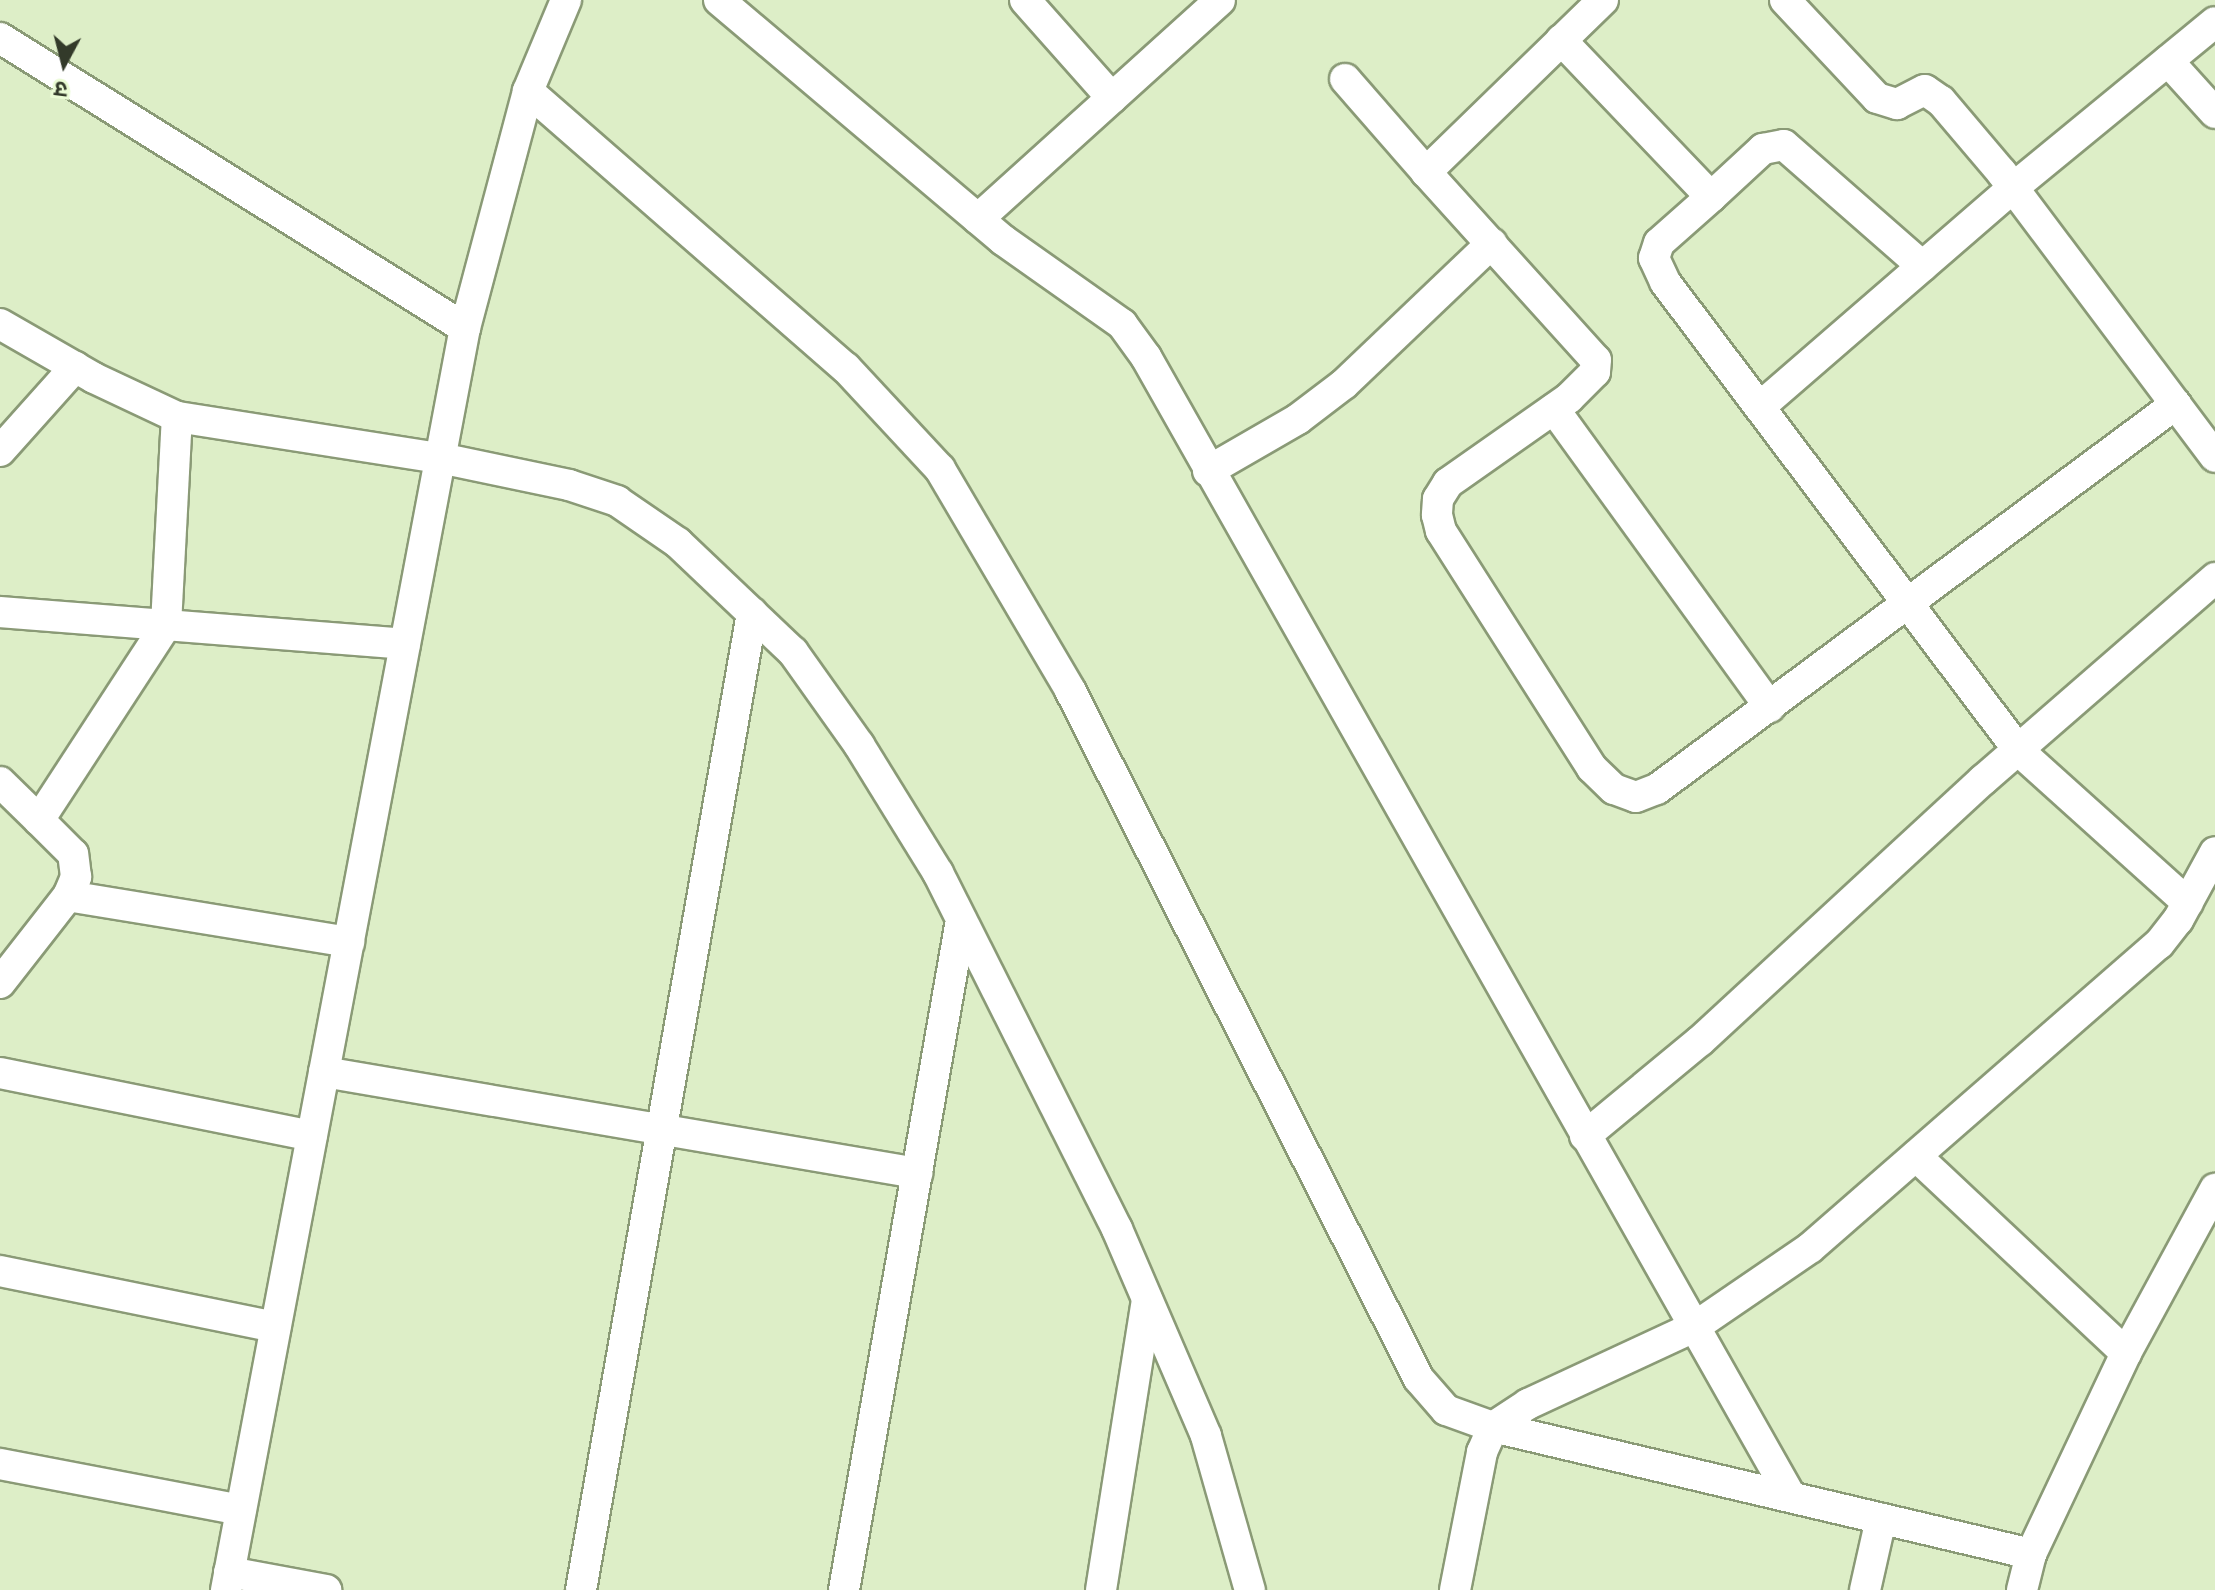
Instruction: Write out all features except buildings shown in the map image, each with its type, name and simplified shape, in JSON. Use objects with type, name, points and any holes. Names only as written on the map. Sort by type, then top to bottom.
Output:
[{"type":"street","points":[[326,1590],[227,1581],[465,328],[528,91],[566,0]]},
{"type":"street","points":[[719,0],[978,219],[1122,324],[1146,357],[1791,1497]]},
{"type":"street","points":[[1025,0],[1112,98]]},
{"type":"street","points":[[978,219],[1220,0]]},
{"type":"street","points":[[1426,172],[1603,0]]},
{"type":"street","points":[[1785,0],[1877,98],[1897,104],[1918,90],[1933,94],[2013,188],[2215,457]]},
{"type":"street","points":[[1761,406],[2013,188],[2215,22]]},
{"type":"street","points":[[0,38],[465,328]]},
{"type":"street","points":[[1561,40],[1711,197]]},
{"type":"street","points":[[2168,61],[2215,113]]},
{"type":"street","points":[[1345,79],[1596,360],[1590,378],[1554,409],[1448,483],[1438,499],[1437,515],[1441,531],[1592,768],[1614,789],[1636,797],[1657,789],[1908,606],[2176,404]]},
{"type":"street","points":[[528,91],[846,368],[940,469],[1070,690],[1419,1379],[1446,1410],[1493,1427],[2031,1554]]},
{"type":"street","points":[[1922,266],[1784,145],[1763,149],[1659,243],[1654,258],[1665,282],[2019,751],[2188,903]]},
{"type":"street","points":[[1208,471],[1298,419],[1344,384],[1492,243]]},
{"type":"street","points":[[0,324],[75,367],[177,417],[440,458],[569,485],[617,501],[678,543],[793,652],[859,745],[961,920],[1147,1299],[1206,1436],[1250,1590]]},
{"type":"street","points":[[0,451],[75,367]]},
{"type":"street","points":[[1554,409],[1770,707]]},
{"type":"street","points":[[39,820],[166,625],[177,417]]},
{"type":"street","points":[[1585,1136],[1700,1041],[2215,578]]},
{"type":"street","points":[[0,612],[405,644]]},
{"type":"street","points":[[581,1590],[664,1130],[752,613]]},
{"type":"street","points":[[0,782],[78,865],[68,896],[0,983]]},
{"type":"street","points":[[1455,1590],[1482,1452],[1493,1427],[1528,1404],[1696,1326],[1810,1248],[2159,944],[2188,903],[2215,852]]},
{"type":"street","points":[[68,896],[349,942]]},
{"type":"street","points":[[844,1590],[961,920]]},
{"type":"street","points":[[324,1072],[917,1173]]},
{"type":"street","points":[[0,1073],[312,1136]]},
{"type":"street","points":[[1916,1156],[2126,1353]]},
{"type":"street","points":[[2022,1590],[2031,1554],[2126,1353],[2215,1189]]},
{"type":"street","points":[[0,1271],[275,1327]]},
{"type":"street","points":[[1101,1590],[1147,1299]]},
{"type":"street","points":[[0,1464],[241,1510]]},
{"type":"street","points":[[1865,1590],[1881,1519]]}]
